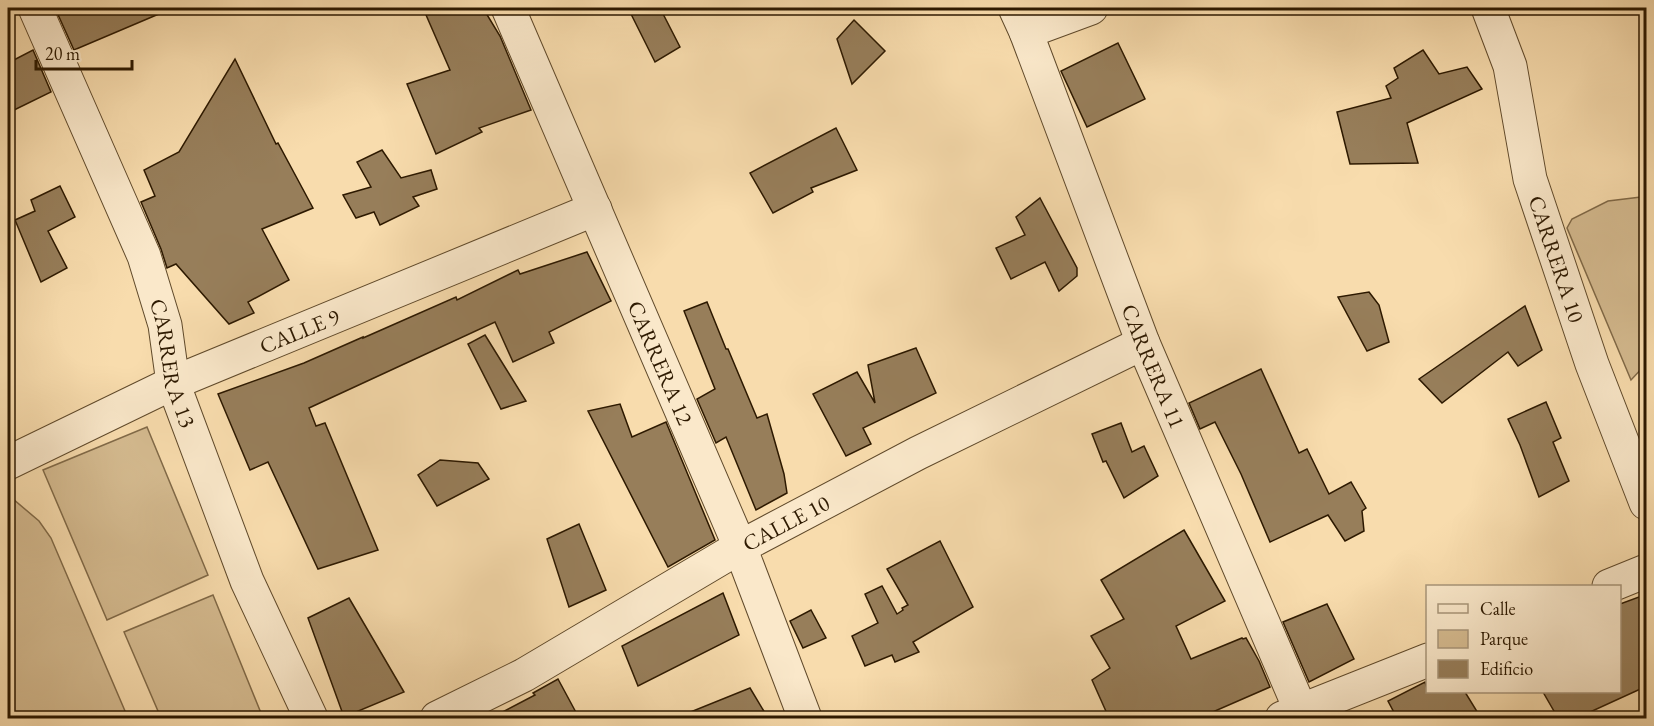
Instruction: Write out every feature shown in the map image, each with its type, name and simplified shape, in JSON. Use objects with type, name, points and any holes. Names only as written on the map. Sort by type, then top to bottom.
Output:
[{"type":"street","name":"CARRERA 13","points":[[35,8],[144,256],[165,325],[173,383],[247,581],[311,718]]},
{"type":"street","name":"CARRERA 12","points":[[508,8],[740,548],[805,718]]},
{"type":"street","points":[[1021,20],[1090,8]]},
{"type":"street","name":"CARRERA 10","points":[[1488,8],[1510,66],[1530,179],[1592,364],[1647,503]]},
{"type":"street","name":"CARRERA 11","points":[[1021,20],[1143,343],[1296,716]]},
{"type":"street","name":"CALLE 9","points":[[8,463],[173,383],[595,209]]},
{"type":"street","name":"CALLE 10","points":[[436,718],[524,675],[740,548],[918,453],[1143,343]]},
{"type":"street","points":[[1612,585],[1647,571]]},
{"type":"street","points":[[1296,716],[1426,661]]},
{"type":"green space","points":[[1646,195],[1646,364],[1631,380],[1567,228],[1572,219],[1608,201]]},
{"type":"green space","points":[[147,427],[208,575],[107,620],[43,470]]},
{"type":"green space","points":[[8,498],[13,499],[39,521],[51,538],[128,718],[8,718]]},
{"type":"green space","points":[[213,595],[263,718],[161,718],[124,632]]},
{"type":"building","points":[[55,8],[173,8],[74,50]]},
{"type":"building","points":[[423,8],[483,8],[500,36],[531,110],[479,128],[482,132],[436,154],[407,84],[450,70]]},
{"type":"building","points":[[628,8],[660,8],[680,47],[655,62]]},
{"type":"building","points":[[854,20],[885,51],[852,84],[837,39]]},
{"type":"building","points":[[1118,43],[1145,99],[1087,127],[1061,71]]},
{"type":"building","points":[[33,50],[51,92],[8,113],[8,63]]},
{"type":"building","points":[[1423,50],[1439,74],[1467,67],[1482,89],[1407,123],[1418,163],[1350,164],[1337,112],[1391,98],[1386,86],[1398,78],[1394,68]]},
{"type":"building","points":[[235,59],[276,144],[278,143],[313,208],[262,229],[289,280],[248,302],[254,313],[229,324],[176,264],[167,268],[141,202],[155,196],[144,170],[179,152]]},
{"type":"building","points":[[836,128],[857,170],[811,188],[813,192],[773,213],[750,173]]},
{"type":"building","points":[[382,150],[401,178],[431,170],[437,189],[413,197],[419,206],[380,225],[374,212],[356,218],[343,195],[371,187],[357,162]]},
{"type":"building","points":[[60,186],[75,217],[48,231],[67,268],[41,282],[15,220],[35,211],[31,200]]},
{"type":"building","points":[[1040,198],[1077,268],[1077,276],[1059,291],[1045,262],[1011,279],[996,248],[1025,235],[1016,217]]},
{"type":"building","points":[[587,252],[611,301],[549,332],[554,343],[513,362],[495,322],[309,408],[316,426],[325,423],[378,550],[318,569],[268,462],[250,470],[218,394],[304,363],[456,297],[457,300],[518,270],[520,274]]},
{"type":"building","points":[[1369,292],[1379,305],[1389,342],[1367,351],[1338,297]]},
{"type":"building","points":[[707,302],[757,418],[767,414],[784,474],[787,493],[756,510],[726,437],[716,443],[697,399],[715,389],[684,311]]},
{"type":"building","points":[[1525,306],[1542,350],[1518,366],[1508,352],[1442,403],[1419,379]]},
{"type":"building","points":[[485,335],[526,401],[501,409],[468,344]]},
{"type":"building","points":[[916,348],[936,393],[863,428],[871,444],[846,456],[813,394],[857,372],[875,403],[868,365]]},
{"type":"building","points":[[1261,369],[1299,453],[1307,449],[1329,494],[1351,482],[1366,508],[1362,511],[1364,531],[1345,541],[1328,515],[1270,542],[1241,474],[1215,422],[1200,429],[1189,403]]},
{"type":"building","points":[[1546,402],[1561,438],[1553,442],[1569,481],[1539,497],[1508,419]]},
{"type":"building","points":[[620,404],[632,437],[666,422],[715,540],[668,567],[588,411]]},
{"type":"building","points":[[1121,423],[1132,452],[1144,446],[1158,476],[1124,498],[1106,461],[1103,462],[1092,434]]},
{"type":"building","points":[[440,460],[478,463],[489,479],[437,506],[418,475]]},
{"type":"building","points":[[579,524],[606,590],[569,607],[547,539]]},
{"type":"building","points":[[1184,530],[1225,601],[1176,626],[1191,659],[1246,638],[1270,687],[1199,718],[1109,718],[1092,680],[1110,668],[1091,636],[1124,619],[1101,580]]},
{"type":"building","points":[[940,541],[973,607],[913,642],[919,652],[895,662],[892,655],[865,666],[852,636],[878,623],[865,594],[882,586],[897,614],[903,610],[902,608],[908,605],[887,569]]},
{"type":"building","points":[[723,593],[739,635],[638,686],[622,646]]},
{"type":"building","points":[[1647,594],[1647,686],[1577,718],[1558,718],[1544,693],[1621,693],[1621,604]]},
{"type":"building","points":[[349,598],[404,692],[344,717],[308,618]]},
{"type":"building","points":[[1327,604],[1354,659],[1309,682],[1283,622]]},
{"type":"building","points":[[811,610],[826,638],[803,648],[790,621]]},
{"type":"building","points":[[558,679],[579,718],[491,718],[535,695],[533,693]]},
{"type":"building","points":[[1425,682],[1426,693],[1466,693],[1481,718],[1397,718],[1388,701]]},
{"type":"building","points":[[750,688],[768,718],[678,717]]}]
